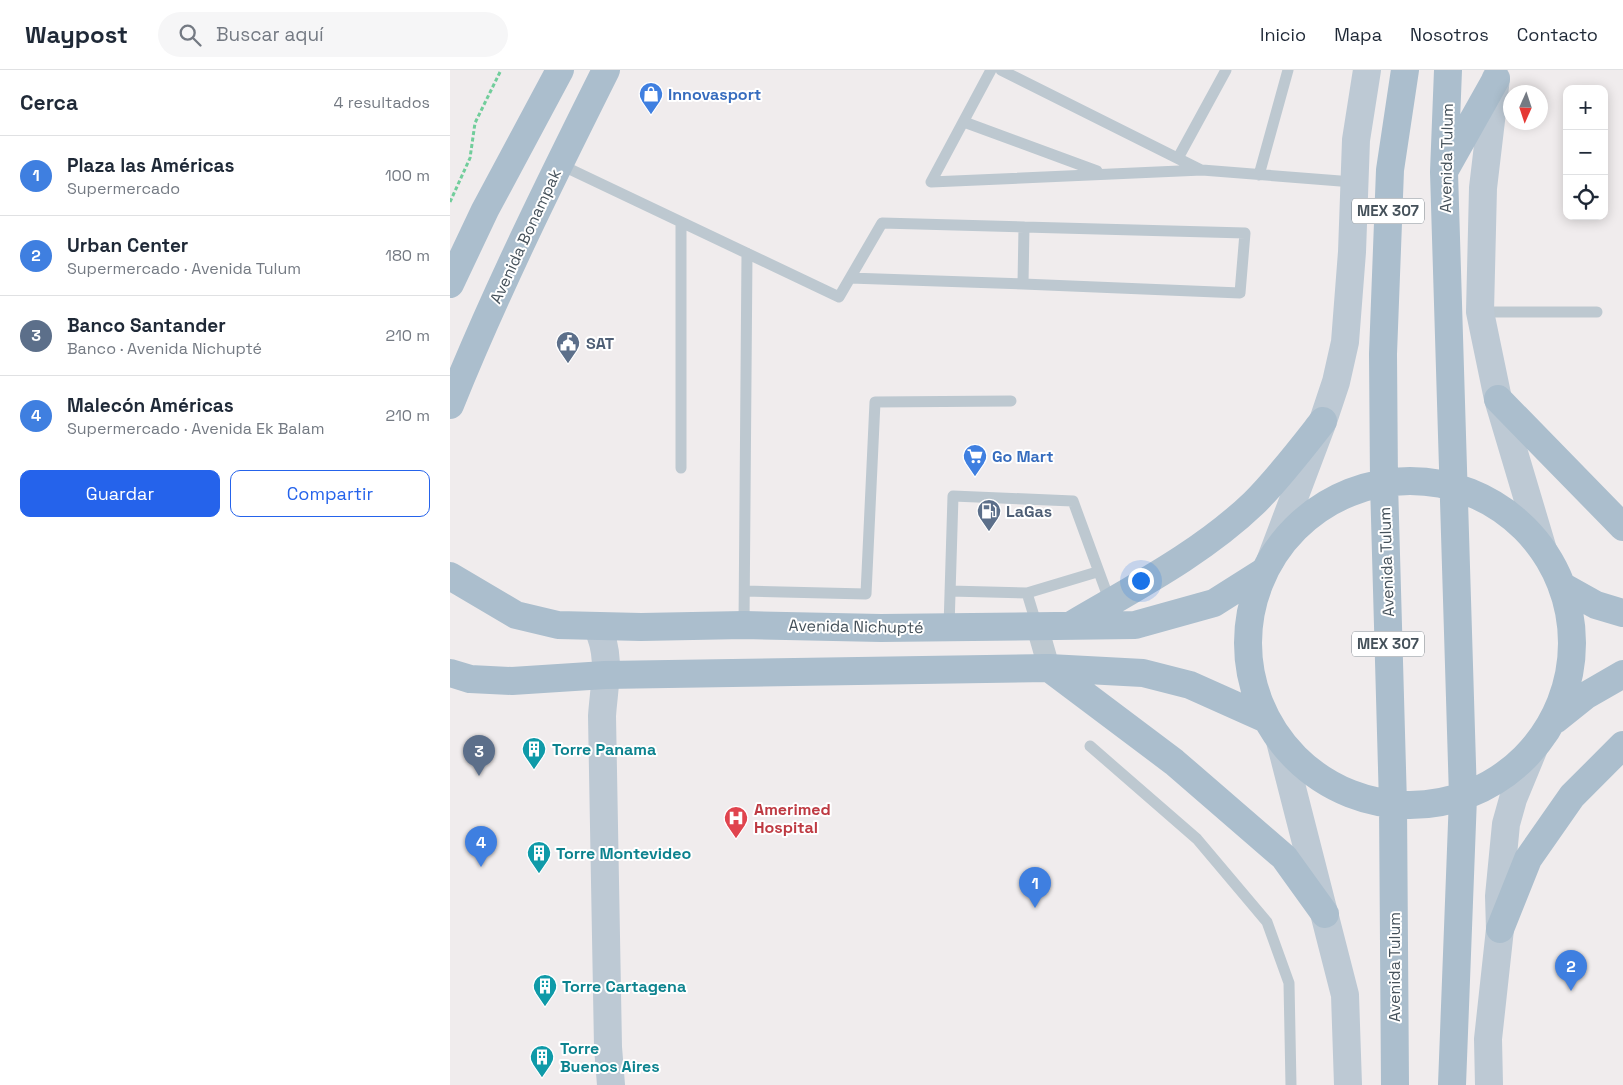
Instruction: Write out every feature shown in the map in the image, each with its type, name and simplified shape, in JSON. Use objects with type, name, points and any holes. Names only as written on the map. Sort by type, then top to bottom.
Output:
[{"type":"main road","points":[[450,284],[485,210],[560,70]]},
{"type":"main road","name":"Avenida Bonampak","points":[[450,405],[475,344],[559,164],[606,70]]},
{"type":"main road","name":"Avenida Tulum","points":[[1393,1079],[1393,804],[1384,483],[1383,354],[1390,170],[1405,70]]},
{"type":"main road","name":"Avenida Tulum","points":[[1448,70],[1444,172],[1463,797],[1452,1085]]},
{"type":"main road","points":[[1444,172],[1496,75]]},
{"type":"main road","points":[[1498,398],[1623,527]]},
{"type":"main road","points":[[1072,625],[1203,544],[1253,503],[1289,465],[1323,421]]},
{"type":"main road","points":[[1425,482],[1454,487],[1478,496],[1508,514],[1527,530],[1543,550],[1562,586],[1571,620],[1572,655],[1566,690],[1552,722],[1534,748],[1501,777],[1463,797],[1428,804],[1393,804],[1352,794],[1323,780],[1298,761],[1273,730],[1252,684],[1247,646],[1251,608],[1267,566],[1295,527],[1315,511],[1344,496],[1384,483],[1425,482]]},
{"type":"main road","name":"Avenida Nichupté","points":[[450,576],[516,615],[558,625],[597,627],[744,625],[949,627],[1135,625],[1208,605],[1267,566]]},
{"type":"main road","points":[[1562,586],[1596,605],[1623,613]]},
{"type":"main road","points":[[450,674],[470,679],[512,681],[605,675],[1049,668],[1143,673],[1190,685],[1273,730]]},
{"type":"main road","points":[[1049,668],[1174,762],[1284,857],[1325,914]]},
{"type":"main road","points":[[1552,722],[1585,696],[1623,674]]},
{"type":"main road","points":[[1500,929],[1528,858],[1572,796],[1623,745]]},
{"type":"street","points":[[1267,566],[1323,421],[1336,382],[1345,342],[1352,252],[1356,140],[1366,70]]},
{"type":"street","points":[[1496,75],[1482,188],[1480,312],[1498,398],[1543,550]]},
{"type":"street","points":[[1037,626],[1049,668]]},
{"type":"street","points":[[597,627],[606,651],[602,716],[608,1047],[611,1085]]},
{"type":"street","points":[[1273,730],[1325,914],[1345,995],[1348,1085]]},
{"type":"street","points":[[1489,1085],[1488,1039],[1500,929],[1499,896],[1506,824],[1513,799],[1534,748]]},
{"type":"lane","points":[[991,70],[931,182],[1202,170],[1353,182]]},
{"type":"lane","points":[[1001,70],[1202,170]]},
{"type":"lane","points":[[1178,158],[1226,70]]},
{"type":"lane","points":[[1260,175],[1288,70]]},
{"type":"lane","points":[[964,122],[1103,174]]},
{"type":"lane","points":[[559,164],[839,297],[850,278],[882,223],[1245,233],[1240,293],[850,278]]},
{"type":"lane","points":[[681,222],[681,468]]},
{"type":"lane","points":[[1023,284],[1024,227]]},
{"type":"lane","points":[[744,625],[747,254]]},
{"type":"lane","points":[[1480,312],[1597,312]]},
{"type":"lane","points":[[745,591],[866,594],[875,402],[1011,401]]},
{"type":"lane","points":[[949,627],[953,496],[1073,501],[1097,572],[1110,602]]},
{"type":"lane","points":[[950,590],[1027,593],[1097,572]]},
{"type":"lane","points":[[1027,593],[1037,626]]},
{"type":"lane","points":[[1090,746],[1197,839],[1267,922],[1289,983],[1291,1085]]},
{"type":"path","points":[[450,202],[470,158],[475,123],[501,70]]},
{"type":"place","name":"Innovasport","points":[[651,115]]},
{"type":"place","name":"SAT","points":[[568,364]]},
{"type":"place","name":"Go Mart","points":[[975,477]]},
{"type":"place","name":"LaGas","points":[[989,532]]},
{"type":"place","name":"Torre Panama","points":[[534,770]]},
{"type":"place","name":"Banco Santander","points":[[479,776]]},
{"type":"place","name":"Amerimed Hospital","points":[[736,839]]},
{"type":"place","name":"Malecón Américas","points":[[481,867]]},
{"type":"place","name":"Torre Montevideo","points":[[539,874]]},
{"type":"place","name":"Plaza las Américas","points":[[1035,908]]},
{"type":"place","name":"Urban Center","points":[[1571,991]]},
{"type":"place","name":"Torre Cartagena","points":[[545,1007]]},
{"type":"place","name":"Torre Buenos Aires","points":[[542,1078]]}]
